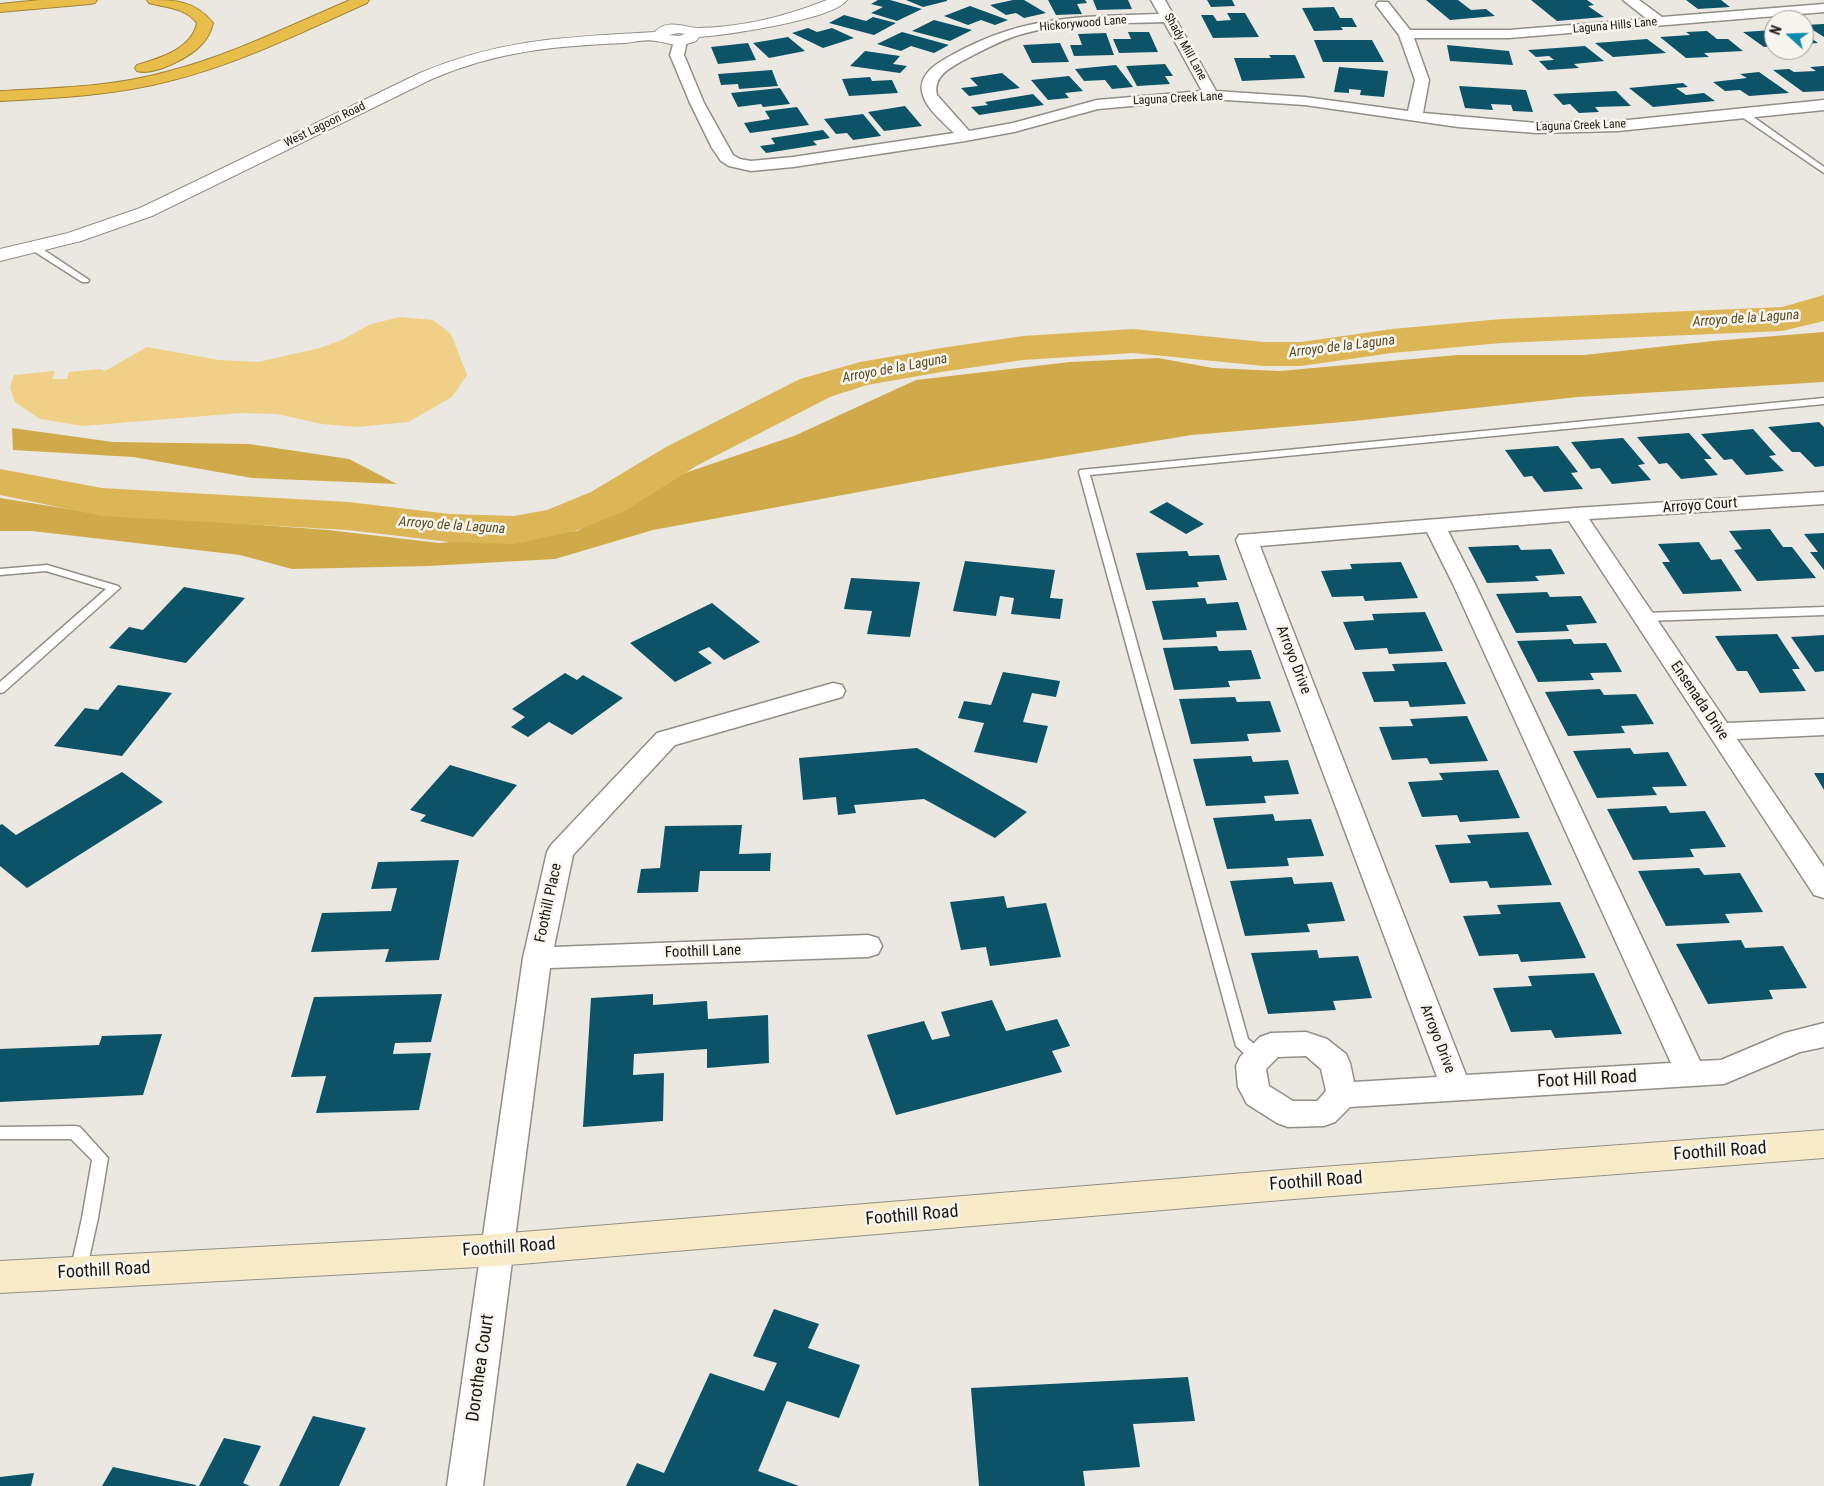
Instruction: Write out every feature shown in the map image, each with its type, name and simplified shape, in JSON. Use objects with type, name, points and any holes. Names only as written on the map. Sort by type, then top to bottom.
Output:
[{"type":"highway","points":[[0,8],[90,0]]},
{"type":"highway","points":[[0,84],[77,81],[112,76],[145,68],[172,58],[202,35],[206,23],[198,12],[182,5],[154,0]]},
{"type":"highway","points":[[0,96],[81,92],[161,78],[222,59],[362,0]]},
{"type":"main road","name":"Foothill Road","points":[[0,1277],[497,1250],[1284,1185],[1824,1144]]},
{"type":"street","name":"West Lagoon Road","points":[[686,37],[786,20],[816,11],[840,0]]},
{"type":"street","name":"Shady Mill Lane","points":[[1158,0],[1211,95]]},
{"type":"street","points":[[1630,0],[1660,22]]},
{"type":"street","points":[[1383,5],[1406,34],[1422,80],[1415,116]]},
{"type":"street","name":"Laguna Hills Lane","points":[[1406,34],[1509,34],[1824,8]]},
{"type":"street","name":"Hickorywood Lane","points":[[965,136],[930,96],[929,83],[935,71],[998,38],[1024,29],[1063,23],[1169,18]]},
{"type":"street","name":"West Lagoon Road","points":[[0,254],[35,248],[105,228],[146,212],[426,76],[460,63],[492,53],[530,45],[660,36],[663,32],[677,29],[690,31],[686,37]]},
{"type":"street","name":"Laguna Creek Lane","points":[[686,37],[676,54],[696,103],[720,148],[727,158],[735,163],[766,166],[1014,127],[1097,105],[1211,95],[1305,101],[1498,126],[1577,128],[1618,126],[1824,105]]},
{"type":"street","name":"Arroyo Court","points":[[1575,514],[1824,498]]},
{"type":"street","name":"Arroyo Drive","points":[[1456,1088],[1247,540],[1575,514]]},
{"type":"street","name":"Ensenada Drive","points":[[1575,514],[1720,731],[1821,877]]},
{"type":"street","points":[[1434,525],[1464,584],[1691,1074]]},
{"type":"street","name":"Foothill Place","points":[[497,1250],[537,958],[560,852],[666,739],[833,691]]},
{"type":"street","points":[[1720,731],[1824,727]]},
{"type":"street","name":"Foothill Lane","points":[[537,958],[868,946]]},
{"type":"street","name":"Foot Hill Road","points":[[1342,1095],[1724,1072],[1795,1041],[1824,1035]]},
{"type":"street","points":[[1306,1044],[1316,1048],[1335,1063],[1342,1095],[1324,1113],[1288,1114],[1258,1094],[1253,1087],[1251,1066],[1260,1057],[1271,1045],[1306,1044]]},
{"type":"street","name":"Dorothea Court","points":[[465,1486],[497,1250]]},
{"type":"lane","points":[[1742,113],[1824,171]]},
{"type":"lane","points":[[35,248],[85,280]]},
{"type":"lane","points":[[1260,1057],[1241,1042],[1084,472],[1824,401]]},
{"type":"lane","points":[[0,572],[47,568],[114,588],[0,689]]},
{"type":"lane","points":[[1644,617],[1824,611]]},
{"type":"lane","points":[[0,1133],[75,1132],[100,1158],[78,1273]]},
{"type":"shaded area","points":[[400,317],[433,320],[451,334],[467,375],[452,397],[408,422],[358,427],[322,424],[277,414],[241,413],[83,426],[40,419],[15,402],[10,387],[14,375],[55,371],[52,379],[67,379],[69,372],[100,369],[105,371],[147,347],[219,360],[258,362],[320,348],[342,340],[371,324]]},
{"type":"shaded area","points":[[1824,332],[1824,382],[1578,397],[1354,421],[1192,435],[989,468],[653,530],[555,559],[428,566],[292,569],[240,555],[32,531],[0,531],[0,498],[87,512],[328,530],[439,543],[577,531],[676,476],[794,436],[916,380],[1070,362],[1158,358],[1213,368],[1280,371],[1457,355],[1584,355],[1713,341]]},
{"type":"shaded area","points":[[12,428],[113,442],[249,444],[349,459],[397,484],[252,478],[133,457],[13,450]]},
{"type":"building","points":[[878,0],[890,0],[922,9],[897,21],[871,13],[883,7],[871,4]]},
{"type":"building","points":[[906,0],[947,0],[947,1],[923,7]]},
{"type":"building","points":[[1013,0],[1024,0],[1046,13],[1024,18],[1016,13],[1006,15],[990,5]]},
{"type":"building","points":[[1048,0],[1085,0],[1087,3],[1077,4],[1082,14],[1056,15]]},
{"type":"building","points":[[1093,0],[1128,0],[1132,9],[1097,10]]},
{"type":"building","points":[[1207,0],[1232,0],[1235,6],[1211,7]]},
{"type":"building","points":[[1426,0],[1458,0],[1471,10],[1486,9],[1495,16],[1450,20]]},
{"type":"building","points":[[1531,0],[1587,0],[1594,5],[1588,6],[1604,17],[1557,21]]},
{"type":"building","points":[[1686,0],[1721,0],[1730,7],[1698,9]]},
{"type":"building","points":[[970,6],[1008,20],[995,25],[981,20],[968,25],[944,16]]},
{"type":"building","points":[[1334,7],[1340,18],[1352,18],[1357,27],[1341,27],[1343,30],[1314,31],[1302,8]]},
{"type":"building","points":[[1227,13],[1245,13],[1259,37],[1213,38],[1201,15],[1213,15],[1217,21],[1231,20]]},
{"type":"building","points":[[844,15],[866,21],[873,17],[896,23],[874,35],[829,23]]},
{"type":"building","points":[[934,20],[972,30],[950,41],[912,31]]},
{"type":"building","points":[[1824,24],[1824,37],[1814,31],[1814,25]]},
{"type":"building","points":[[808,28],[817,32],[832,28],[854,38],[823,48],[792,33]]},
{"type":"building","points":[[1707,31],[1717,39],[1728,39],[1743,51],[1704,53],[1709,57],[1686,58],[1660,37],[1690,35],[1686,32]]},
{"type":"building","points":[[1764,31],[1764,47],[1743,32]]},
{"type":"building","points":[[902,32],[949,45],[934,53],[911,46],[901,51],[877,44]]},
{"type":"building","points":[[1128,32],[1149,32],[1158,52],[1119,53],[1113,39],[1131,39]]},
{"type":"building","points":[[1106,33],[1114,55],[1074,56],[1070,45],[1082,45],[1078,34]]},
{"type":"building","points":[[788,37],[805,51],[769,58],[753,43]]},
{"type":"building","points":[[1647,39],[1666,53],[1613,57],[1595,43]]},
{"type":"building","points":[[1314,40],[1372,40],[1384,62],[1323,62]]},
{"type":"building","points":[[748,43],[756,60],[718,64],[711,47]]},
{"type":"building","points":[[1060,43],[1069,62],[1032,63],[1023,45]]},
{"type":"building","points":[[1447,45],[1509,51],[1513,65],[1450,61]]},
{"type":"building","points":[[1585,46],[1604,61],[1574,64],[1579,68],[1548,70],[1539,61],[1554,60],[1549,56],[1536,57],[1528,50]]},
{"type":"building","points":[[865,51],[900,56],[893,64],[907,66],[900,73],[850,66]]},
{"type":"building","points":[[1269,55],[1295,55],[1305,78],[1242,81],[1234,58],[1271,58]]},
{"type":"building","points":[[1165,64],[1173,76],[1165,76],[1170,84],[1137,86],[1126,66]]},
{"type":"building","points":[[1116,65],[1133,87],[1112,89],[1105,80],[1084,81],[1075,69]]},
{"type":"building","points":[[1824,66],[1824,91],[1803,92],[1773,70],[1789,69],[1794,72],[1816,71],[1810,67]]},
{"type":"building","points":[[1339,67],[1388,71],[1384,97],[1360,95],[1361,90],[1349,89],[1349,93],[1334,92]]},
{"type":"building","points":[[772,70],[778,86],[739,89],[738,84],[721,85],[718,74]]},
{"type":"building","points":[[1759,72],[1789,93],[1749,96],[1740,90],[1725,91],[1713,82],[1747,78],[1740,74]]},
{"type":"building","points":[[1002,73],[1020,88],[969,96],[961,88],[978,86],[970,78]]},
{"type":"building","points":[[1069,76],[1083,91],[1065,93],[1069,98],[1048,100],[1031,80]]},
{"type":"building","points":[[870,77],[872,81],[892,80],[898,93],[849,96],[842,79]]},
{"type":"building","points":[[1683,83],[1688,87],[1676,88],[1686,95],[1704,93],[1715,101],[1653,107],[1629,88]]},
{"type":"building","points":[[1459,86],[1526,90],[1533,112],[1513,111],[1511,105],[1491,104],[1493,110],[1465,108]]},
{"type":"building","points":[[780,88],[790,104],[763,107],[761,104],[738,107],[731,93]]},
{"type":"building","points":[[1616,91],[1631,106],[1595,107],[1599,112],[1579,113],[1570,104],[1563,105],[1553,94]]},
{"type":"building","points":[[1033,94],[1044,105],[979,115],[971,107],[988,105],[985,102]]},
{"type":"building","points":[[905,106],[922,126],[884,131],[868,112]]},
{"type":"building","points":[[797,107],[809,125],[750,133],[744,123],[770,119],[765,111]]},
{"type":"building","points":[[863,114],[881,136],[853,140],[847,133],[836,134],[824,119]]},
{"type":"building","points":[[823,130],[830,138],[813,141],[817,145],[766,153],[760,146],[775,144],[771,138]]},
{"type":"building","points":[[1819,422],[1824,427],[1824,466],[1815,467],[1800,452],[1792,452],[1768,427]]},
{"type":"building","points":[[1753,429],[1776,455],[1769,456],[1784,471],[1746,475],[1732,459],[1724,460],[1701,434]]},
{"type":"building","points":[[1689,433],[1712,459],[1704,459],[1718,475],[1681,479],[1667,463],[1659,464],[1637,437]]},
{"type":"building","points":[[1623,438],[1645,464],[1638,465],[1651,480],[1612,484],[1600,468],[1591,469],[1571,442]]},
{"type":"building","points":[[1558,446],[1578,472],[1571,473],[1583,489],[1544,492],[1532,476],[1524,477],[1505,450]]},
{"type":"building","points":[[1167,502],[1204,524],[1186,534],[1149,512]]},
{"type":"building","points":[[1770,529],[1783,547],[1792,547],[1816,578],[1757,581],[1734,550],[1742,549],[1729,531]]},
{"type":"building","points":[[1824,533],[1824,570],[1810,552],[1818,552],[1804,534]]},
{"type":"building","points":[[1699,542],[1711,560],[1721,559],[1742,591],[1683,594],[1662,562],[1670,562],[1658,544]]},
{"type":"building","points":[[1518,545],[1521,550],[1551,549],[1565,574],[1535,576],[1539,581],[1487,583],[1468,547]]},
{"type":"building","points":[[1187,551],[1189,556],[1219,555],[1227,580],[1197,582],[1199,587],[1146,590],[1136,553]]},
{"type":"building","points":[[965,561],[1055,570],[1050,598],[1063,599],[1060,619],[1011,614],[1014,598],[1000,596],[996,616],[953,611]]},
{"type":"building","points":[[1401,562],[1418,598],[1365,601],[1363,596],[1332,597],[1321,571],[1352,569],[1350,564]]},
{"type":"building","points":[[851,578],[920,582],[910,637],[867,634],[872,611],[844,609]]},
{"type":"building","points":[[184,587],[245,598],[186,663],[109,648],[129,627],[143,630]]},
{"type":"building","points":[[1547,592],[1550,597],[1581,596],[1597,623],[1566,625],[1569,631],[1516,633],[1496,594]]},
{"type":"building","points":[[1205,598],[1207,604],[1238,602],[1247,630],[1216,631],[1217,637],[1163,640],[1152,601]]},
{"type":"building","points":[[712,603],[760,642],[724,660],[709,647],[698,652],[712,663],[675,682],[630,643]]},
{"type":"building","points":[[1425,612],[1443,651],[1389,654],[1387,648],[1355,650],[1343,622],[1374,620],[1372,614]]},
{"type":"building","points":[[1777,634],[1800,669],[1792,669],[1806,691],[1760,693],[1747,671],[1737,671],[1715,636]]},
{"type":"building","points":[[1824,635],[1824,671],[1815,672],[1791,637]]},
{"type":"building","points":[[1571,639],[1574,644],[1606,643],[1622,672],[1590,673],[1594,680],[1538,682],[1517,641]]},
{"type":"building","points":[[1217,646],[1219,651],[1251,650],[1261,679],[1228,681],[1230,687],[1174,690],[1163,648]]},
{"type":"building","points":[[1446,662],[1466,704],[1410,707],[1408,701],[1374,702],[1362,672],[1395,671],[1392,664]]},
{"type":"building","points":[[1003,672],[1060,681],[1056,697],[1032,693],[1023,722],[1048,726],[1037,763],[974,752],[984,723],[958,718],[964,701],[991,705]]},
{"type":"building","points":[[565,673],[577,680],[583,675],[623,698],[572,735],[549,722],[528,737],[511,727],[525,717],[512,709]]},
{"type":"building","points":[[118,685],[172,693],[122,756],[54,746],[85,708],[98,710]]},
{"type":"building","points":[[1600,689],[1604,695],[1636,694],[1654,724],[1621,726],[1625,733],[1568,736],[1545,692]]},
{"type":"building","points":[[1235,697],[1237,702],[1270,701],[1281,732],[1247,734],[1249,741],[1191,744],[1179,699]]},
{"type":"building","points":[[1467,716],[1488,761],[1430,764],[1427,758],[1392,760],[1379,727],[1413,726],[1410,719]]},
{"type":"building","points":[[917,748],[1027,812],[995,838],[924,799],[854,805],[856,813],[838,815],[836,797],[803,800],[799,758]]},
{"type":"building","points":[[1630,748],[1634,754],[1668,752],[1687,786],[1652,787],[1657,795],[1597,798],[1573,751]]},
{"type":"building","points":[[1251,756],[1253,762],[1288,760],[1299,794],[1264,796],[1266,803],[1206,806],[1193,759]]},
{"type":"building","points":[[450,765],[517,785],[473,837],[420,821],[426,815],[410,810]]},
{"type":"building","points":[[1498,770],[1520,818],[1460,822],[1457,815],[1422,817],[1408,782],[1443,780],[1439,773]]},
{"type":"building","points":[[122,772],[163,802],[27,888],[0,866],[0,825],[2,824],[16,835]]},
{"type":"building","points":[[1814,773],[1824,773],[1824,790]]},
{"type":"building","points":[[1666,806],[1670,813],[1705,811],[1726,847],[1690,849],[1694,857],[1633,860],[1607,809]]},
{"type":"building","points":[[1273,814],[1275,821],[1311,819],[1324,856],[1287,858],[1289,866],[1227,869],[1213,818]]},
{"type":"building","points":[[742,825],[739,854],[771,853],[770,871],[700,871],[698,892],[637,893],[641,869],[660,868],[665,826]]},
{"type":"building","points":[[1528,832],[1552,885],[1490,888],[1487,881],[1450,883],[1435,845],[1471,843],[1467,835]]},
{"type":"building","points":[[459,860],[439,960],[385,962],[389,949],[311,952],[322,913],[391,911],[397,888],[371,889],[378,862]]},
{"type":"building","points":[[1699,868],[1704,875],[1740,873],[1763,912],[1725,914],[1730,923],[1666,926],[1638,871]]},
{"type":"building","points":[[1292,877],[1294,884],[1332,882],[1345,921],[1307,924],[1310,932],[1245,936],[1230,881]]},
{"type":"building","points":[[1004,896],[1007,908],[1046,903],[1061,957],[990,966],[986,947],[961,950],[950,902]]},
{"type":"building","points":[[1560,902],[1586,958],[1521,962],[1518,954],[1479,956],[1463,916],[1501,914],[1497,905]]},
{"type":"building","points":[[1741,940],[1745,948],[1783,946],[1807,988],[1769,990],[1773,999],[1708,1004],[1676,944]]},
{"type":"building","points":[[1317,950],[1319,958],[1358,956],[1372,998],[1333,1001],[1336,1010],[1268,1014],[1251,953]]},
{"type":"building","points":[[1594,973],[1622,1034],[1555,1038],[1551,1030],[1511,1032],[1493,988],[1532,986],[1528,976]]},
{"type":"building","points":[[442,994],[431,1042],[395,1043],[393,1054],[431,1053],[419,1110],[316,1113],[326,1076],[291,1077],[314,997]]},
{"type":"building","points":[[653,994],[653,1005],[707,1001],[708,1019],[768,1015],[769,1063],[707,1068],[707,1049],[634,1054],[633,1075],[664,1073],[663,1121],[583,1127],[591,998]]},
{"type":"building","points":[[992,1000],[1006,1031],[1057,1019],[1070,1046],[1052,1051],[1062,1072],[896,1115],[867,1035],[924,1021],[932,1040],[950,1036],[941,1012]]},
{"type":"building","points":[[162,1034],[143,1095],[0,1102],[0,1049],[99,1045],[102,1036]]},
{"type":"building","points":[[774,1309],[819,1324],[808,1348],[860,1365],[839,1418],[787,1401],[758,1471],[799,1486],[626,1486],[637,1463],[664,1473],[710,1373],[764,1391],[777,1363],[753,1356]]},
{"type":"building","points":[[1188,1377],[1195,1421],[1133,1424],[1140,1467],[1083,1471],[1085,1486],[979,1486],[971,1388]]},
{"type":"building","points":[[313,1416],[366,1428],[339,1486],[279,1486]]},
{"type":"building","points":[[224,1438],[261,1446],[243,1483],[250,1486],[199,1486]]},
{"type":"building","points":[[113,1467],[196,1485],[196,1486],[102,1486]]},
{"type":"building","points":[[34,1473],[31,1486],[0,1486],[0,1477]]},
{"type":"waterway","name":"Arroyo de la Laguna","points":[[0,482],[102,502],[348,516],[450,528],[514,530],[559,521],[607,502],[682,456],[815,388],[860,374],[941,360],[1023,348],[1133,341],[1264,354],[1301,354],[1392,341],[1502,331],[1782,319],[1805,315],[1824,307]]}]
